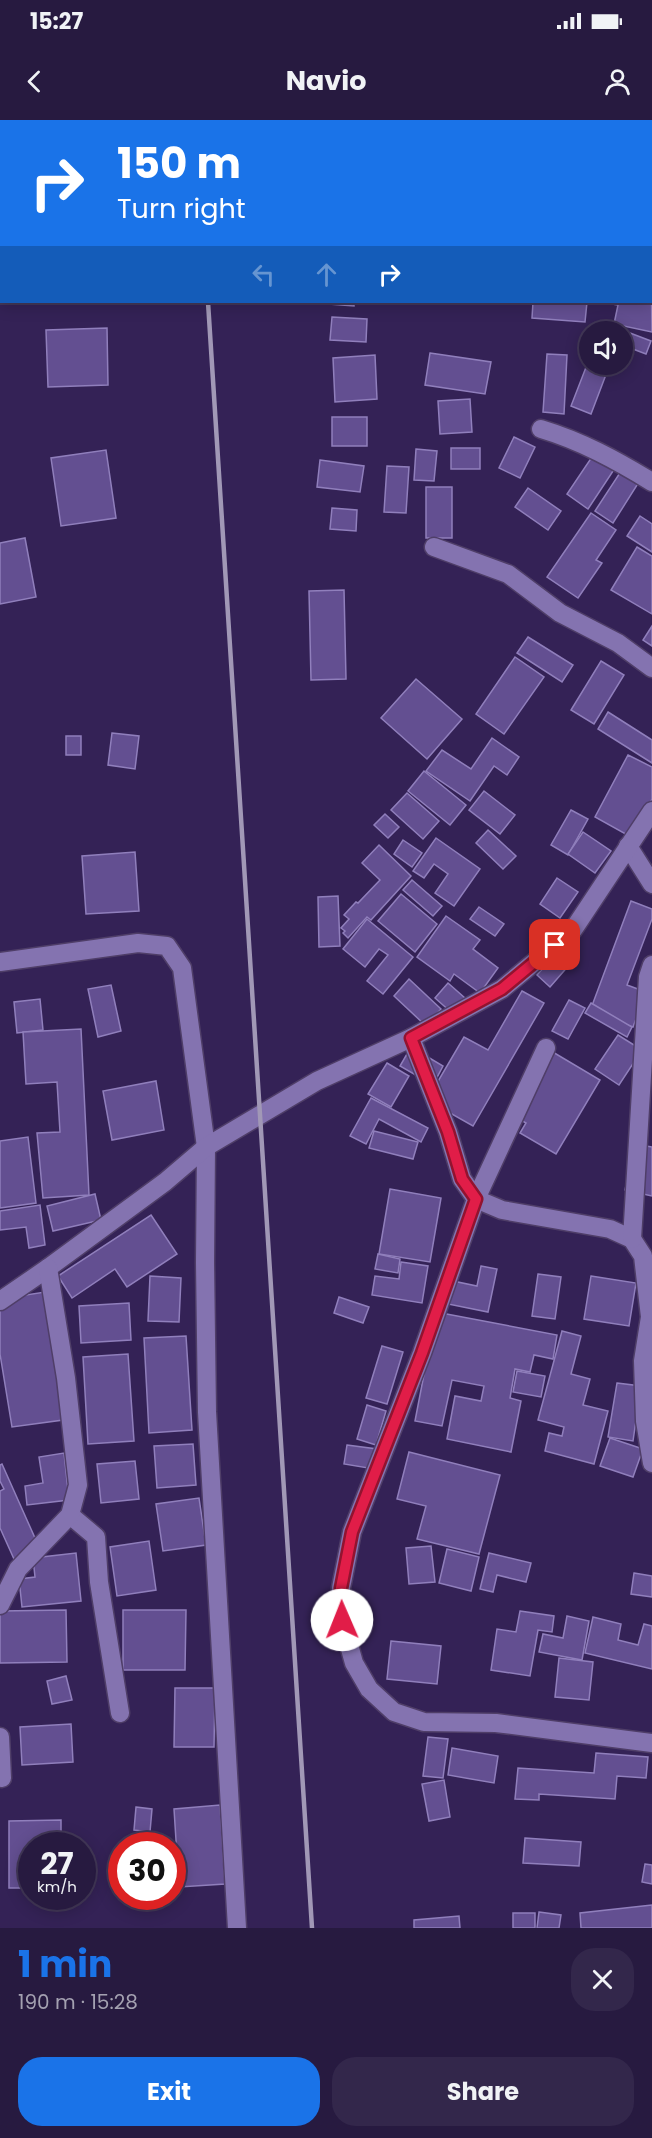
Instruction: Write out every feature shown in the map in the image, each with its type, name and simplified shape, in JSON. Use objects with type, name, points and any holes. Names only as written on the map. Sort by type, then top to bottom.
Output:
[{"type":"street","points":[[541,429],[569,437],[609,456],[652,482]]},
{"type":"street","points":[[434,547],[508,574],[560,613],[618,643],[652,668]]},
{"type":"street","points":[[0,1300],[48,1269],[165,1182],[206,1147],[317,1081],[411,1038],[502,989],[573,930],[652,812]]},
{"type":"street","points":[[628,846],[652,884]]},
{"type":"street","points":[[0,962],[138,943],[167,946],[182,968],[206,1147],[207,1412],[237,1928]]},
{"type":"street","points":[[632,1239],[648,977],[652,965]]},
{"type":"street","points":[[411,1038],[448,1132],[462,1179],[476,1199],[502,1210],[610,1228],[632,1239],[643,1256],[650,1317],[643,1361],[645,1421],[652,1463]]},
{"type":"street","points":[[546,1048],[476,1199],[422,1353],[352,1532],[341,1588],[342,1620],[354,1663],[369,1689],[394,1712],[424,1722],[496,1723],[652,1743]]},
{"type":"street","points":[[0,1605],[18,1569],[70,1515],[78,1485],[66,1378],[48,1269]]},
{"type":"street","points":[[70,1515],[96,1537],[99,1582],[120,1713]]},
{"type":"street","points":[[0,1737],[2,1778]]},
{"type":"building","points":[[315,303],[354,303],[354,306]]},
{"type":"building","points":[[533,303],[587,303],[585,321],[532,318]]},
{"type":"building","points":[[606,303],[652,303],[652,332],[633,328],[633,321],[615,321],[618,305]]},
{"type":"building","points":[[332,317],[367,319],[366,342],[330,340]]},
{"type":"building","points":[[107,328],[108,385],[48,387],[46,330]]},
{"type":"building","points":[[633,334],[651,341],[646,354],[633,349]]},
{"type":"building","points":[[430,353],[491,362],[485,394],[425,385]]},
{"type":"building","points":[[547,354],[567,355],[564,414],[543,412]]},
{"type":"building","points":[[375,355],[377,399],[335,402],[333,358]]},
{"type":"building","points":[[583,375],[606,375],[591,414],[571,406]]},
{"type":"building","points":[[470,399],[472,432],[440,434],[438,401]]},
{"type":"building","points":[[332,417],[367,417],[367,446],[332,446]]},
{"type":"building","points":[[514,437],[535,447],[520,478],[499,468]]},
{"type":"building","points":[[600,445],[621,459],[588,509],[567,494]]},
{"type":"building","points":[[451,448],[480,448],[480,469],[451,469]]},
{"type":"building","points":[[416,449],[437,451],[434,481],[414,480]]},
{"type":"building","points":[[106,450],[116,518],[61,526],[51,458]]},
{"type":"building","points":[[320,460],[364,466],[360,492],[317,487]]},
{"type":"building","points":[[627,462],[644,474],[613,523],[595,511]]},
{"type":"building","points":[[387,466],[409,467],[406,513],[384,512]]},
{"type":"building","points":[[426,487],[452,487],[452,538],[426,538]]},
{"type":"building","points":[[528,488],[561,511],[548,530],[515,507]]},
{"type":"building","points":[[332,508],[357,510],[356,531],[330,529]]},
{"type":"building","points":[[591,513],[616,530],[596,560],[602,563],[578,598],[547,577]]},
{"type":"building","points":[[640,516],[652,524],[652,552],[627,536]]},
{"type":"building","points":[[25,538],[36,597],[0,604],[0,543]]},
{"type":"building","points":[[637,547],[652,556],[652,614],[611,590]]},
{"type":"building","points":[[344,590],[346,679],[311,680],[309,591]]},
{"type":"building","points":[[652,626],[652,646],[643,640]]},
{"type":"building","points":[[528,637],[573,665],[562,682],[517,653]]},
{"type":"building","points":[[515,657],[544,677],[504,734],[476,714]]},
{"type":"building","points":[[601,661],[624,675],[594,724],[571,710]]},
{"type":"building","points":[[416,679],[462,719],[427,759],[381,718]]},
{"type":"building","points":[[608,712],[652,740],[652,763],[598,729]]},
{"type":"building","points":[[112,733],[139,736],[135,769],[108,765]]},
{"type":"building","points":[[66,736],[81,736],[81,755],[66,755]]},
{"type":"building","points":[[492,738],[519,757],[507,775],[494,766],[470,801],[426,771],[442,750],[471,769]]},
{"type":"building","points":[[628,755],[652,767],[652,799],[631,837],[595,817]]},
{"type":"building","points":[[424,771],[466,805],[450,825],[408,791]]},
{"type":"building","points":[[484,791],[515,815],[500,834],[469,810]]},
{"type":"building","points":[[407,793],[439,821],[423,839],[391,810]]},
{"type":"building","points":[[571,810],[588,819],[568,855],[551,845]]},
{"type":"building","points":[[385,814],[399,827],[388,838],[374,825]]},
{"type":"building","points":[[488,830],[516,856],[503,869],[476,843]]},
{"type":"building","points":[[583,832],[611,851],[595,873],[568,854]]},
{"type":"building","points":[[436,838],[480,869],[454,906],[435,893],[448,874],[434,864],[424,878],[413,871]]},
{"type":"building","points":[[403,840],[422,853],[412,867],[394,854]]},
{"type":"building","points":[[379,845],[411,876],[371,920],[367,917],[348,938],[341,928],[349,919],[344,915],[380,880],[362,863]]},
{"type":"building","points":[[135,852],[139,911],[86,914],[82,856]]},
{"type":"building","points":[[557,878],[578,892],[560,918],[540,904]]},
{"type":"building","points":[[412,880],[442,906],[433,916],[403,890]]},
{"type":"building","points":[[401,894],[437,924],[415,952],[378,921]]},
{"type":"building","points":[[338,896],[340,946],[319,947],[318,897]]},
{"type":"building","points":[[631,901],[652,909],[652,919],[627,985],[646,992],[633,1027],[590,1011]]},
{"type":"building","points":[[479,907],[504,924],[495,936],[470,919]]},
{"type":"building","points":[[446,916],[480,940],[473,949],[498,968],[480,993],[454,974],[450,981],[417,957]]},
{"type":"building","points":[[367,919],[413,957],[383,994],[367,981],[388,955],[379,949],[365,967],[343,949]]},
{"type":"building","points":[[557,952],[570,964],[550,987],[537,975]]},
{"type":"building","points":[[409,979],[441,1009],[426,1026],[394,996]]},
{"type":"building","points":[[448,983],[465,998],[452,1013],[435,998]]},
{"type":"building","points":[[111,985],[121,1031],[98,1037],[88,989]]},
{"type":"building","points":[[522,991],[544,1003],[473,1126],[427,1100],[464,1037],[488,1050]]},
{"type":"building","points":[[40,999],[43,1030],[17,1033],[14,1002]]},
{"type":"building","points":[[569,1000],[585,1008],[568,1039],[552,1031]]},
{"type":"building","points":[[591,1003],[632,1027],[627,1037],[585,1013]]},
{"type":"building","points":[[81,1029],[89,1195],[43,1198],[37,1133],[60,1132],[57,1082],[26,1084],[23,1032]]},
{"type":"building","points":[[618,1035],[642,1050],[619,1085],[595,1069]]},
{"type":"building","points":[[411,1047],[443,1066],[433,1085],[400,1066]]},
{"type":"building","points":[[546,1048],[600,1080],[556,1154],[520,1133],[526,1123],[508,1112]]},
{"type":"building","points":[[387,1063],[409,1076],[391,1107],[368,1094]]},
{"type":"building","points":[[156,1081],[164,1130],[112,1140],[103,1091]]},
{"type":"building","points":[[371,1098],[428,1128],[421,1142],[379,1119],[366,1144],[350,1136]]},
{"type":"building","points":[[374,1131],[418,1142],[413,1159],[369,1148]]},
{"type":"building","points":[[28,1137],[36,1203],[0,1208],[0,1141]]},
{"type":"building","points":[[635,1144],[652,1147],[652,1196],[625,1190]]},
{"type":"building","points":[[390,1189],[441,1198],[430,1262],[379,1254]]},
{"type":"building","points":[[95,1194],[101,1220],[53,1231],[47,1206]]},
{"type":"building","points":[[40,1205],[45,1245],[29,1248],[26,1227],[0,1230],[0,1211]]},
{"type":"building","points":[[151,1215],[177,1254],[127,1287],[115,1269],[72,1298],[58,1276]]},
{"type":"building","points":[[378,1254],[400,1259],[398,1273],[375,1269]]},
{"type":"building","points":[[401,1262],[428,1266],[422,1303],[372,1295],[375,1276],[399,1279]]},
{"type":"building","points":[[481,1266],[497,1269],[488,1312],[443,1303],[448,1280],[477,1286]]},
{"type":"building","points":[[538,1274],[561,1277],[555,1319],[532,1316]]},
{"type":"building","points":[[150,1276],[181,1278],[179,1322],[148,1321]]},
{"type":"building","points":[[591,1276],[636,1283],[629,1326],[584,1319]]},
{"type":"building","points":[[45,1292],[63,1420],[12,1427],[0,1354],[0,1299]]},
{"type":"building","points":[[339,1297],[369,1307],[363,1323],[334,1313]]},
{"type":"building","points":[[129,1303],[131,1340],[81,1343],[79,1306]]},
{"type":"building","points":[[436,1312],[557,1335],[553,1359],[534,1355],[530,1372],[515,1369],[510,1398],[521,1401],[511,1452],[447,1439],[455,1396],[481,1401],[484,1386],[452,1380],[442,1426],[415,1421]]},
{"type":"building","points":[[562,1331],[581,1336],[571,1374],[590,1379],[583,1405],[608,1411],[594,1464],[545,1451],[549,1433],[562,1436],[564,1427],[538,1420]]},
{"type":"building","points":[[186,1336],[192,1430],[149,1433],[144,1338]]},
{"type":"building","points":[[382,1346],[403,1352],[387,1404],[366,1398]]},
{"type":"building","points":[[128,1354],[134,1441],[88,1444],[83,1357]]},
{"type":"building","points":[[517,1371],[545,1376],[541,1397],[513,1392]]},
{"type":"building","points":[[617,1383],[641,1386],[633,1441],[608,1437]]},
{"type":"building","points":[[367,1405],[386,1411],[376,1445],[357,1439]]},
{"type":"building","points":[[610,1438],[643,1449],[633,1477],[600,1466]]},
{"type":"building","points":[[193,1444],[196,1485],[157,1488],[154,1446]]},
{"type":"building","points":[[347,1445],[377,1449],[374,1469],[344,1464]]},
{"type":"building","points":[[409,1452],[500,1475],[479,1554],[417,1539],[426,1506],[397,1499]]},
{"type":"building","points":[[64,1453],[69,1500],[27,1505],[25,1486],[43,1483],[39,1457]]},
{"type":"building","points":[[135,1461],[139,1499],[101,1503],[97,1464]]},
{"type":"building","points":[[2,1464],[39,1547],[14,1559],[0,1528],[0,1491],[4,1489],[0,1481],[0,1465]]},
{"type":"building","points":[[199,1498],[206,1545],[163,1551],[156,1504]]},
{"type":"building","points":[[149,1541],[156,1590],[117,1596],[110,1547]]},
{"type":"building","points":[[431,1546],[435,1582],[409,1584],[406,1548]]},
{"type":"building","points":[[447,1549],[479,1557],[471,1591],[439,1583]]},
{"type":"building","points":[[76,1553],[81,1601],[22,1607],[19,1579],[35,1577],[33,1558]]},
{"type":"building","points":[[489,1553],[531,1563],[526,1582],[497,1575],[493,1592],[480,1589]]},
{"type":"building","points":[[634,1573],[652,1576],[652,1597],[631,1594]]},
{"type":"building","points":[[66,1610],[67,1662],[0,1663],[0,1611]]},
{"type":"building","points":[[123,1610],[186,1610],[185,1670],[123,1670]]},
{"type":"building","points":[[520,1611],[554,1616],[552,1632],[538,1630],[530,1676],[491,1670],[497,1629],[516,1632]]},
{"type":"building","points":[[567,1616],[589,1621],[582,1660],[539,1652],[543,1634],[563,1638]]},
{"type":"building","points":[[593,1617],[621,1624],[618,1640],[638,1645],[644,1624],[652,1626],[652,1669],[585,1653]]},
{"type":"building","points":[[391,1641],[441,1646],[437,1684],[387,1679]]},
{"type":"building","points":[[559,1658],[593,1662],[589,1700],[555,1697]]},
{"type":"building","points":[[66,1676],[72,1700],[52,1704],[47,1681]]},
{"type":"building","points":[[175,1688],[215,1688],[214,1747],[174,1747]]},
{"type":"building","points":[[71,1724],[73,1762],[22,1765],[20,1727]]},
{"type":"building","points":[[428,1737],[448,1739],[443,1778],[423,1776]]},
{"type":"building","points":[[452,1748],[498,1756],[494,1783],[448,1775]]},
{"type":"building","points":[[596,1753],[648,1757],[646,1778],[617,1776],[615,1799],[539,1794],[539,1800],[515,1799],[518,1768],[594,1773]]},
{"type":"building","points":[[444,1780],[450,1817],[429,1821],[422,1784]]},
{"type":"building","points":[[220,1805],[225,1884],[186,1887],[186,1832],[175,1832],[174,1809]]},
{"type":"building","points":[[136,1807],[152,1809],[150,1832],[134,1830]]},
{"type":"building","points":[[61,1820],[61,1832],[18,1832],[18,1888],[9,1888],[9,1821]]},
{"type":"building","points":[[525,1838],[581,1842],[579,1866],[523,1863]]},
{"type":"building","points":[[645,1864],[652,1865],[652,1884],[642,1882]]},
{"type":"building","points":[[652,1905],[652,1928],[581,1928],[580,1913]]},
{"type":"building","points":[[539,1912],[561,1915],[559,1928],[537,1928]]},
{"type":"building","points":[[513,1913],[535,1913],[535,1928],[513,1928]]},
{"type":"building","points":[[459,1916],[460,1928],[414,1928],[414,1920]]},
{"type":"railway","points":[[208,303],[312,1928]]},
{"type":"route","points":[[342,1620],[341,1588],[352,1532],[422,1353],[476,1199],[462,1179],[448,1132],[411,1038],[502,989],[555,945]]}]
